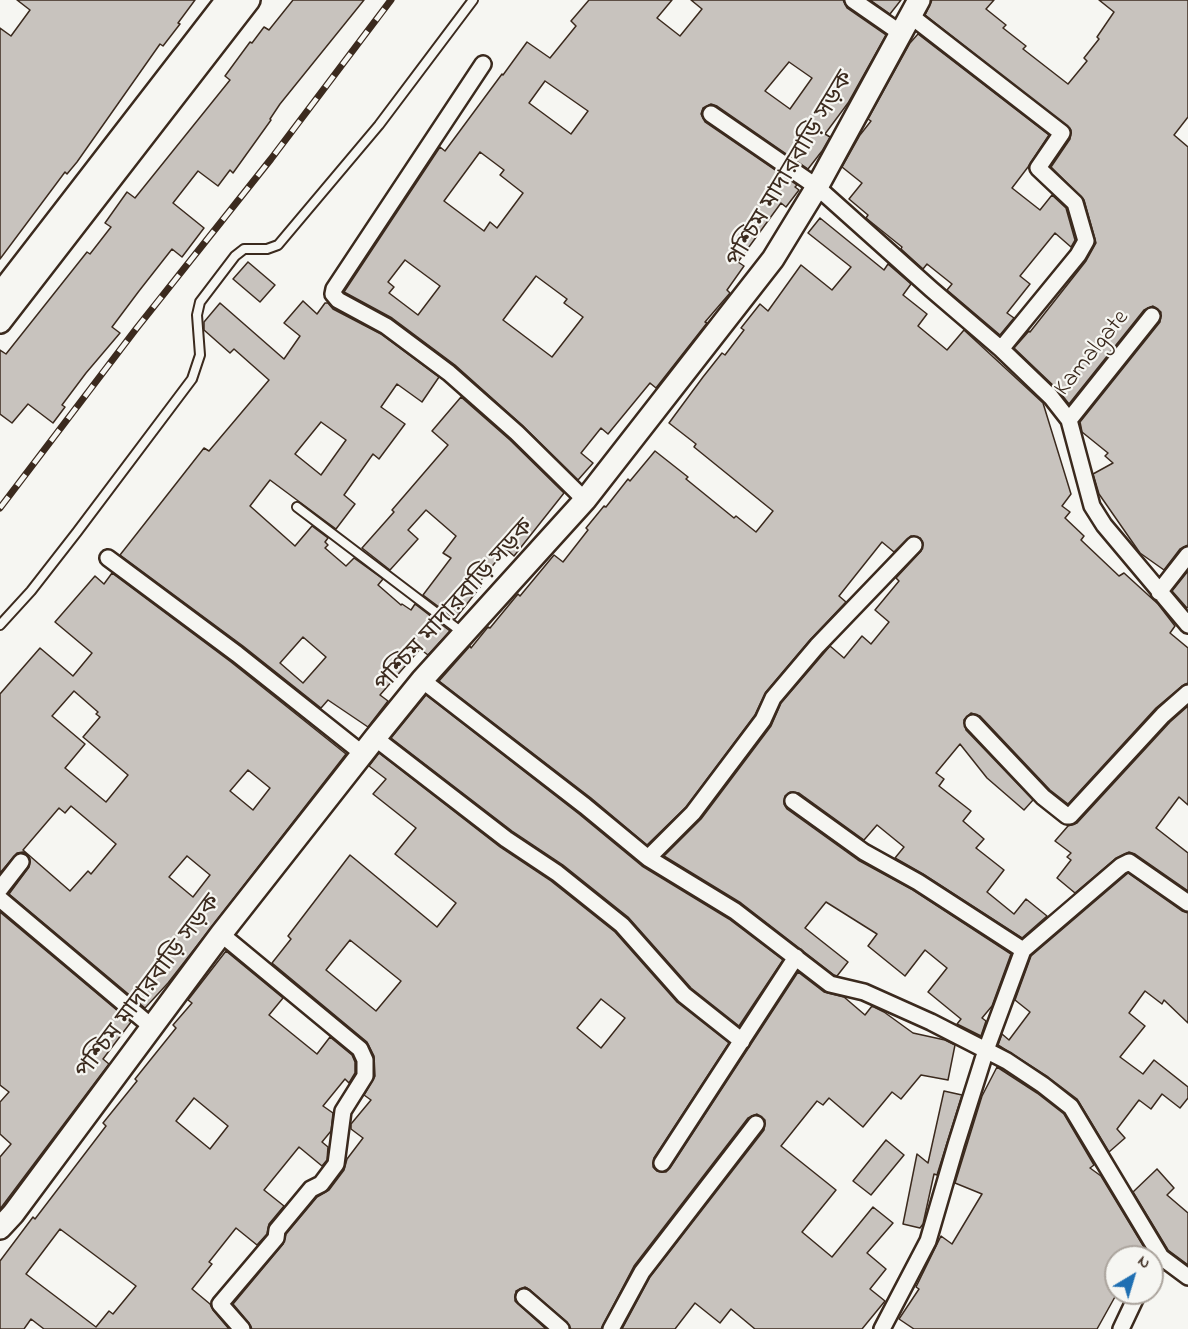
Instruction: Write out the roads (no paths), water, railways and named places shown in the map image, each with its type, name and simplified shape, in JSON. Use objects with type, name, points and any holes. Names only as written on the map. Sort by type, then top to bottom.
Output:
[{"type":"street","points":[[0,322],[249,0]]},
{"type":"street","points":[[853,0],[910,17],[1062,133],[1038,168],[1075,203],[1086,242],[1078,255],[1001,349]]},
{"type":"street","points":[[0,294],[219,3]]},
{"type":"street","name":"পশ্চিম মাদারবাড়ি সড়ক","points":[[0,1228],[13,1214],[221,934],[369,746],[422,680],[585,500],[773,259],[817,187],[910,17]]},
{"type":"street","points":[[483,64],[333,294],[338,300],[386,326],[449,373],[517,433],[585,500]]},
{"type":"street","points":[[711,114],[817,187],[1001,349],[1051,398],[1069,420],[1092,506],[1104,525],[1188,625]]},
{"type":"street","name":"Kamalgate","points":[[1069,420],[1152,316]]},
{"type":"street","points":[[648,858],[693,813],[763,720],[774,698],[817,646],[914,545]]},
{"type":"street","points":[[1159,592],[1188,555]]},
{"type":"street","points":[[108,558],[237,654],[557,873],[622,925],[684,995],[742,1041]]},
{"type":"street","points":[[422,680],[585,806],[648,858],[735,911],[830,984],[864,992],[931,1022],[1007,1061],[1043,1085],[1071,1107],[1154,1245]]},
{"type":"street","points":[[973,723],[1043,797],[1070,816],[1163,715],[1188,693]]},
{"type":"street","points":[[793,801],[864,852],[918,882],[1023,950]]},
{"type":"street","points":[[0,889],[21,862]]},
{"type":"street","points":[[882,1329],[928,1241],[986,1050],[1023,950],[1120,866],[1129,862],[1188,903]]},
{"type":"street","points":[[0,899],[152,1027]]},
{"type":"street","points":[[221,934],[360,1049],[365,1060],[365,1076],[343,1111],[336,1164],[321,1184],[311,1189],[277,1230],[276,1238],[220,1304],[242,1329]]},
{"type":"street","points":[[662,1163],[796,957]]},
{"type":"street","points":[[611,1329],[642,1272],[756,1124]]},
{"type":"street","points":[[1164,1259],[1188,1277]]},
{"type":"street","points":[[524,1297],[561,1329]]},
{"type":"street","points":[[1121,1329],[1132,1305]]},
{"type":"lane","points":[[0,625],[51,566],[192,379],[200,355],[197,315],[200,302],[235,256],[244,249],[267,249],[278,245],[379,125],[473,0]]},
{"type":"lane","points":[[297,507],[464,634]]},
{"type":"railway","points":[[0,508],[136,329],[271,159],[391,0]]}]
